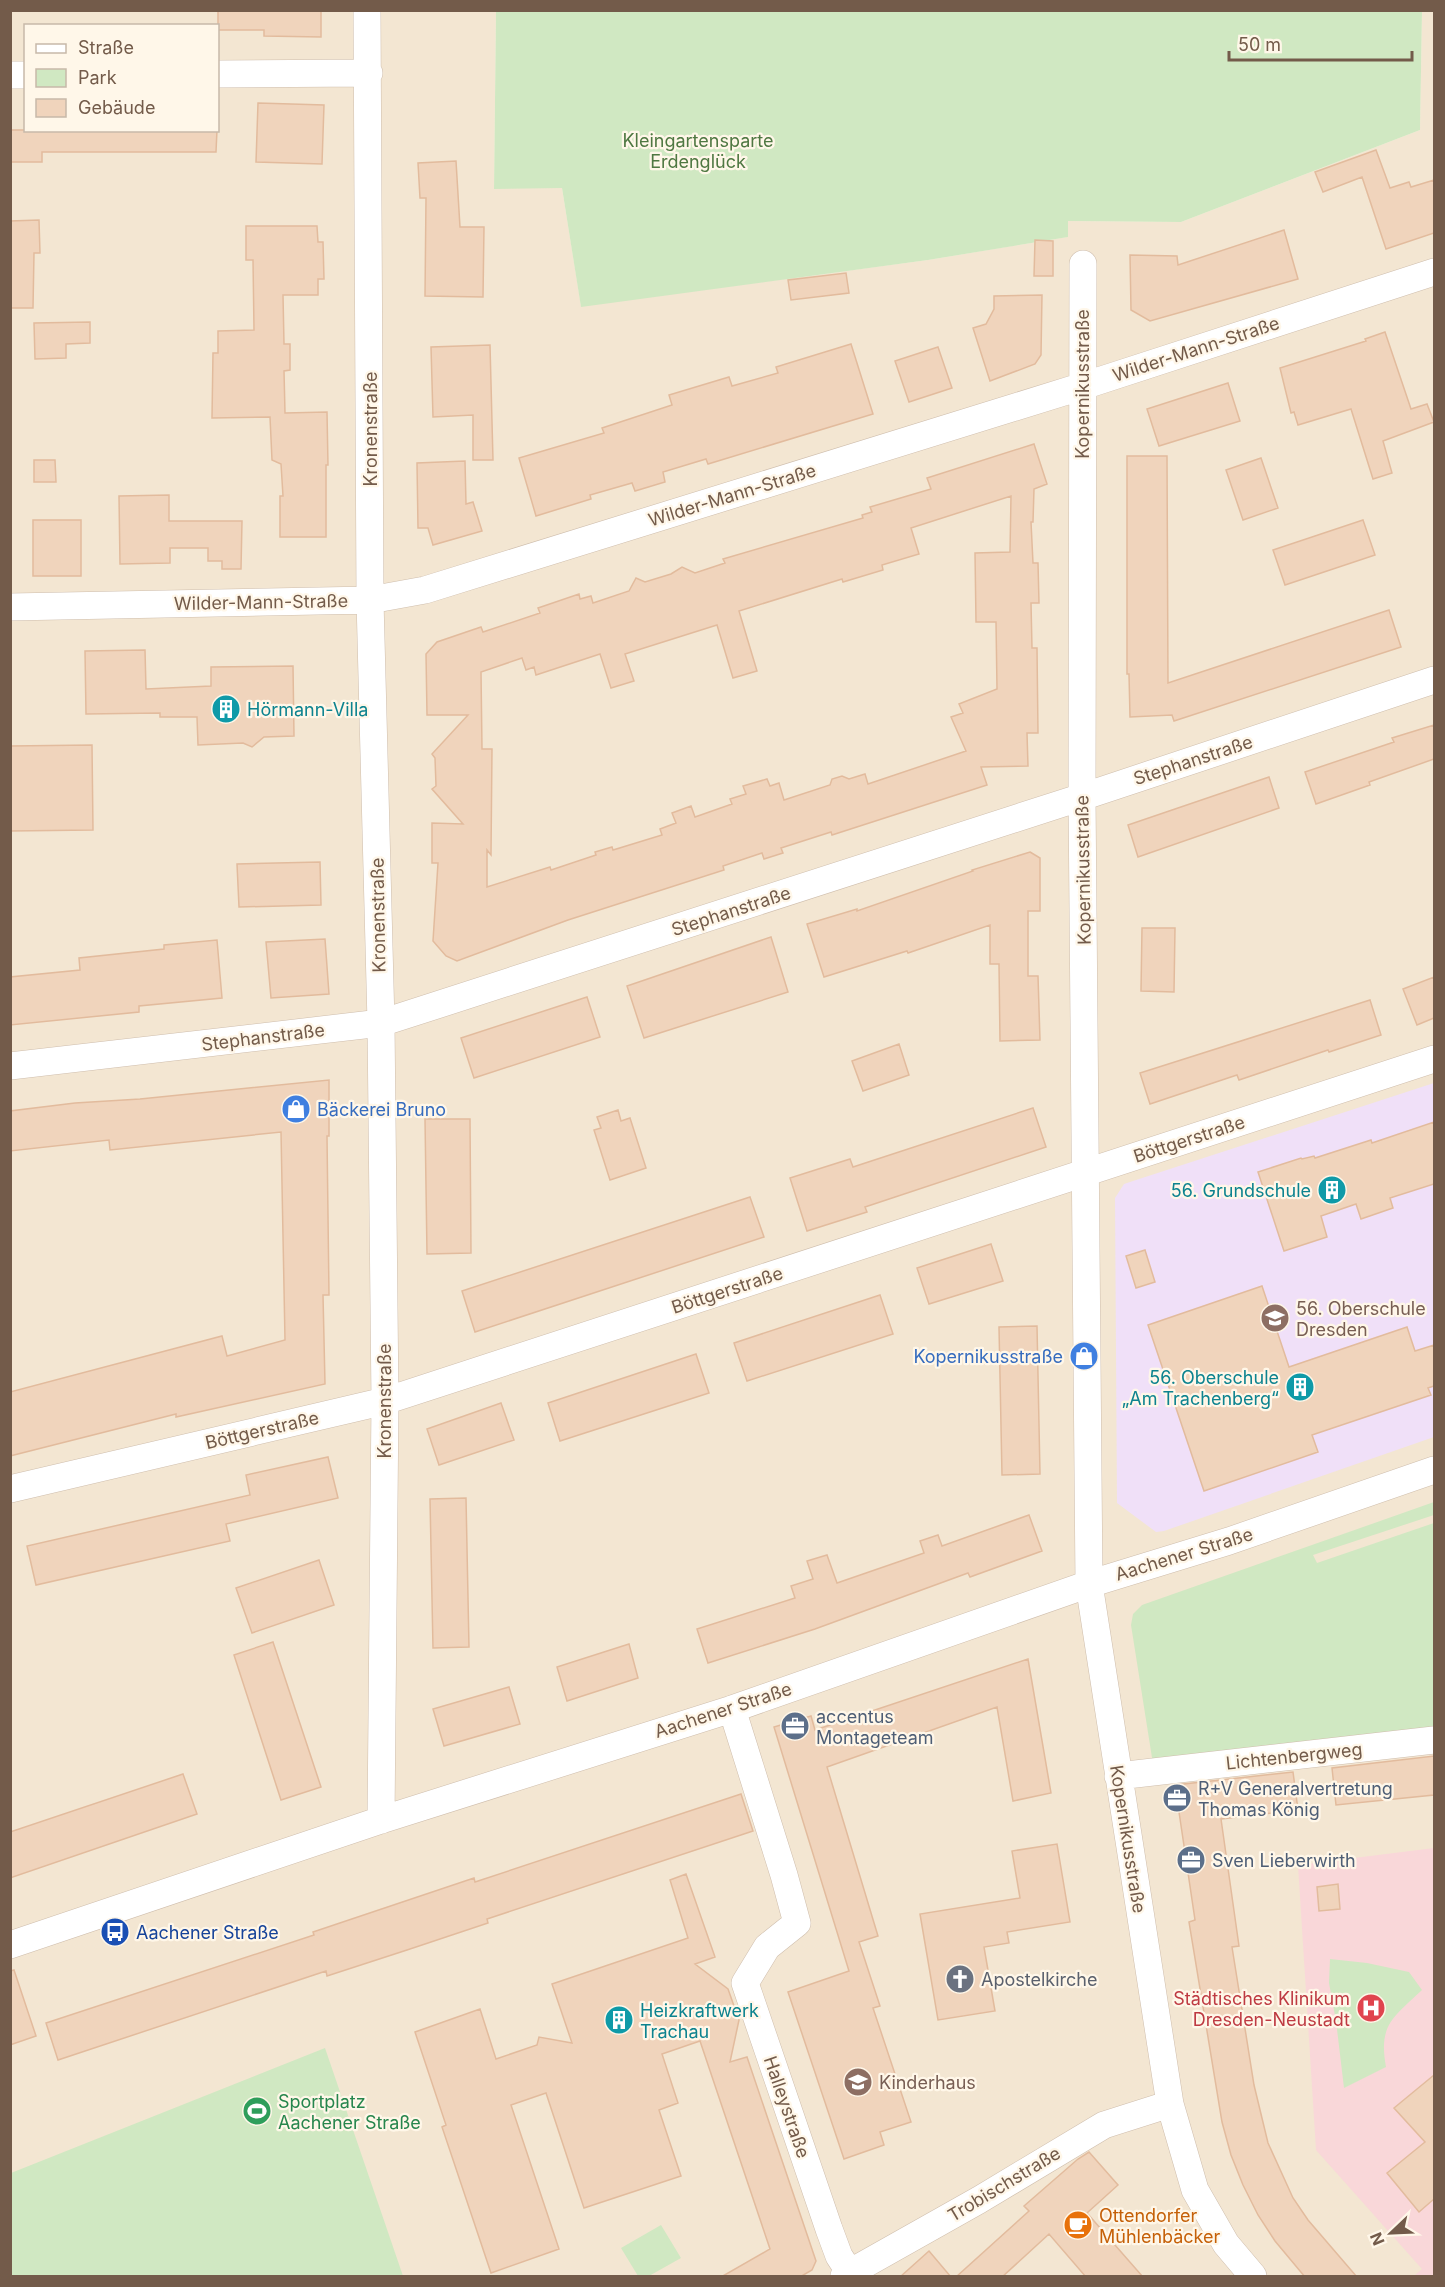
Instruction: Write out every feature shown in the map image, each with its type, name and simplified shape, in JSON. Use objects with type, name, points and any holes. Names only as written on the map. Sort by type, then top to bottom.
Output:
[{"type":"street","name":"Kronenstraße","points":[[367,10],[370,600],[381,1023],[385,1401],[381,1820]]},
{"type":"street","points":[[219,74],[369,73]]},
{"type":"street","name":"Kopernikusstraße","points":[[1083,264],[1082,797],[1089,1584],[1170,2104],[1196,2190],[1226,2244],[1253,2277]]},
{"type":"street","name":"Wilder-Mann-Straße","points":[[10,607],[370,600],[425,590],[1083,386],[1434,272]]},
{"type":"street","name":"Stephanstraße","points":[[10,1066],[381,1023],[1082,797],[1434,680]]},
{"type":"street","name":"Böttgerstraße","points":[[10,1489],[385,1401],[1434,1059]]},
{"type":"street","name":"Aachener Straße","points":[[10,1945],[381,1820],[732,1709],[1089,1584],[1229,1540],[1434,1470]]},
{"type":"street","name":"Halleystraße","points":[[732,1709],[797,1923],[767,1947],[746,1983],[829,2229],[849,2275]]},
{"type":"street","name":"Lichtenbergweg","points":[[1118,1776],[1434,1740]]},
{"type":"street","name":"Trobischstraße","points":[[849,2275],[1104,2125],[1170,2104]]},
{"type":"shaded area","points":[[11,11],[496,11],[494,188],[562,188],[581,306],[928,260],[1067,237],[1067,221],[1181,222],[1420,130],[1422,11],[1434,11],[1434,2276],[11,2276]]},
{"type":"shaded area","name":"56. Oberschule Dresden","points":[[1434,1083],[1434,1437],[1156,1532],[1117,1503],[1115,1198],[1124,1184]]},
{"type":"shaded area","name":"Städtisches Klinikum Dresden-Neustadt","points":[[1434,1848],[1434,2276],[1414,2276],[1422,2269],[1316,2150],[1298,1865]]},
{"type":"green space","name":"Kleingartensparte Erdenglück","points":[[496,11],[1422,11],[1420,130],[1181,222],[1068,221],[1068,237],[928,260],[581,307],[562,188],[494,189]]},
{"type":"green space","points":[[1434,1502],[1434,1515],[1313,1555],[1317,1563],[1434,1523],[1434,1733],[1153,1764],[1131,1625],[1133,1614],[1142,1605]]},
{"type":"green space","points":[[1330,1959],[1367,1963],[1409,1972],[1422,1990],[1396,2015],[1386,2031],[1384,2052],[1386,2067],[1344,2088],[1329,1983]]},
{"type":"green space","name":"Sportplatz Aachener Straße","points":[[325,2048],[403,2276],[11,2276],[11,2173]]},
{"type":"green space","points":[[661,2225],[681,2258],[649,2276],[638,2276],[621,2248]]},
{"type":"building","points":[[218,10],[321,10],[321,37],[264,36],[264,30],[219,30]]},
{"type":"building","points":[[258,103],[324,105],[322,164],[256,162]]},
{"type":"building","points":[[10,130],[24,130],[24,132],[217,132],[216,152],[42,152],[42,162],[10,162]]},
{"type":"building","points":[[1376,150],[1390,188],[1409,182],[1411,187],[1434,180],[1434,233],[1386,249],[1362,177],[1323,192],[1315,172]]},
{"type":"building","points":[[456,161],[460,227],[484,227],[483,297],[425,296],[426,198],[420,198],[418,163]]},
{"type":"building","points":[[39,220],[40,253],[34,253],[33,308],[10,308],[10,221]]},
{"type":"building","points":[[246,226],[317,226],[318,242],[323,242],[324,279],[318,279],[318,295],[283,295],[284,344],[290,344],[290,370],[284,371],[285,413],[327,412],[326,537],[280,537],[280,496],[283,496],[281,464],[272,460],[270,417],[212,418],[213,353],[218,353],[218,331],[254,330],[253,260],[246,260]]},
{"type":"building","points":[[1284,230],[1298,279],[1150,321],[1131,310],[1130,255],[1177,256],[1178,265]]},
{"type":"building","points":[[1035,240],[1053,241],[1053,276],[1034,276]]},
{"type":"building","points":[[846,273],[849,293],[791,300],[788,280]]},
{"type":"building","points":[[1042,295],[1041,355],[1035,364],[990,381],[973,328],[986,324],[994,309],[994,296]]},
{"type":"building","points":[[90,322],[90,343],[66,344],[66,358],[35,359],[34,323]]},
{"type":"building","points":[[1385,332],[1411,409],[1427,404],[1434,422],[1383,441],[1392,473],[1373,479],[1351,409],[1298,425],[1294,412],[1291,413],[1280,368],[1366,341],[1365,339]]},
{"type":"building","points":[[851,344],[873,414],[708,464],[706,459],[663,472],[665,482],[635,491],[632,483],[590,495],[591,499],[536,516],[519,458],[604,433],[602,428],[672,405],[669,395],[729,377],[732,386],[778,373],[776,367]]},
{"type":"building","points":[[490,345],[493,460],[473,460],[473,415],[433,417],[431,347]]},
{"type":"building","points":[[938,347],[952,388],[909,402],[895,361]]},
{"type":"building","points":[[1228,383],[1240,421],[1159,446],[1147,409]]},
{"type":"building","points":[[1034,444],[1047,484],[1034,489],[1033,522],[1031,522],[1033,563],[1038,563],[1039,603],[1031,603],[1032,648],[1037,648],[1038,733],[1027,733],[1028,766],[981,767],[987,785],[832,835],[831,832],[781,848],[783,853],[764,859],[762,853],[723,866],[724,870],[568,920],[457,961],[446,956],[433,941],[438,863],[432,863],[432,823],[463,824],[432,789],[436,786],[435,758],[432,754],[468,715],[427,715],[426,654],[437,642],[481,627],[483,632],[540,613],[538,608],[579,594],[580,599],[591,596],[593,603],[629,591],[636,578],[645,582],[671,574],[682,567],[695,573],[725,563],[723,559],[863,518],[862,515],[872,512],[870,507],[931,489],[927,478]],"holes":[[[1011,496],[1010,552],[975,553],[976,622],[996,622],[997,689],[959,704],[963,713],[951,717],[966,751],[868,784],[865,774],[849,779],[842,776],[832,779],[830,785],[784,800],[779,783],[770,786],[767,779],[743,786],[746,794],[730,799],[732,804],[695,817],[691,806],[672,813],[676,823],[660,829],[662,835],[613,850],[612,847],[595,852],[596,855],[551,870],[550,867],[487,887],[487,850],[491,855],[492,749],[482,749],[481,672],[522,658],[526,670],[534,667],[536,675],[600,654],[611,688],[634,681],[625,654],[717,625],[733,678],[757,671],[739,611],[842,579],[843,582],[883,570],[882,565],[919,554],[911,528]]]},
{"type":"building","points":[[1127,456],[1167,456],[1168,683],[1389,610],[1401,647],[1174,721],[1172,715],[1130,717],[1129,674],[1127,674]]},
{"type":"building","points":[[1261,458],[1278,508],[1243,520],[1226,470]]},
{"type":"building","points":[[34,460],[55,460],[56,482],[34,482]]},
{"type":"building","points":[[465,461],[466,504],[473,502],[482,531],[433,545],[428,528],[418,528],[417,463]]},
{"type":"building","points":[[169,495],[169,521],[242,521],[241,569],[222,569],[222,561],[208,561],[208,548],[170,548],[170,563],[120,564],[119,496]]},
{"type":"building","points":[[33,520],[81,520],[81,576],[33,576]]},
{"type":"building","points":[[1363,520],[1375,555],[1285,585],[1273,550]]},
{"type":"building","name":"Hörmann-Villa","points":[[145,650],[146,689],[211,686],[211,667],[293,666],[294,736],[264,737],[252,747],[243,743],[198,745],[197,717],[160,717],[160,713],[86,714],[85,651]]},
{"type":"building","points":[[1434,725],[1434,759],[1316,804],[1305,772],[1394,742],[1392,738]]},
{"type":"building","points":[[92,745],[93,830],[10,831],[10,746]]},
{"type":"building","points":[[1269,777],[1279,808],[1138,857],[1128,825]]},
{"type":"building","points":[[1030,852],[1040,858],[1040,911],[1028,911],[1028,976],[1038,976],[1040,1040],[1000,1041],[999,964],[990,964],[990,925],[908,953],[907,951],[824,977],[807,924],[857,909],[857,911]]},
{"type":"building","points":[[320,862],[321,905],[239,907],[237,864]]},
{"type":"building","points":[[1142,928],[1175,928],[1174,992],[1141,991]]},
{"type":"building","points":[[771,937],[788,992],[644,1038],[627,986]]},
{"type":"building","points":[[325,939],[329,994],[271,998],[266,942]]},
{"type":"building","points":[[217,940],[222,998],[139,1006],[139,1012],[10,1025],[10,977],[80,970],[79,958],[164,949],[164,945]]},
{"type":"building","points":[[1434,977],[1434,1018],[1417,1025],[1403,989]]},
{"type":"building","points":[[587,997],[600,1037],[474,1078],[461,1038]]},
{"type":"building","points":[[1370,1000],[1381,1035],[1239,1080],[1237,1075],[1150,1104],[1140,1073]]},
{"type":"building","points":[[899,1044],[909,1075],[863,1091],[852,1061]]},
{"type":"building","points":[[329,1080],[329,1136],[327,1136],[329,1295],[323,1295],[325,1384],[176,1417],[176,1414],[10,1456],[10,1392],[222,1336],[227,1356],[285,1340],[281,1132],[110,1150],[109,1140],[10,1151],[10,1111]]},
{"type":"building","points":[[1033,1108],[1046,1147],[865,1207],[867,1212],[807,1231],[790,1178],[850,1159],[853,1167]]},
{"type":"building","points":[[618,1110],[621,1121],[630,1118],[646,1168],[610,1180],[594,1130],[601,1128],[597,1117]]},
{"type":"building","points":[[425,1119],[470,1119],[471,1253],[427,1254]]},
{"type":"building","name":"56. Grundschule","points":[[1434,1122],[1434,1184],[1390,1198],[1393,1208],[1361,1219],[1356,1204],[1321,1216],[1327,1237],[1284,1251],[1258,1172],[1301,1158],[1314,1156],[1315,1158],[1371,1140],[1372,1143]]},
{"type":"building","points":[[750,1197],[764,1237],[475,1332],[462,1291]]},
{"type":"building","points":[[991,1244],[1003,1281],[929,1304],[917,1268]]},
{"type":"building","points":[[1145,1250],[1155,1282],[1136,1288],[1126,1256]]},
{"type":"building","name":"56. Oberschule „Am Trachenberg“","points":[[1262,1286],[1289,1367],[1407,1327],[1415,1351],[1434,1345],[1434,1386],[1428,1388],[1431,1395],[1312,1435],[1318,1452],[1204,1491],[1148,1325]]},
{"type":"building","points":[[880,1295],[893,1334],[747,1381],[734,1343]]},
{"type":"building","points":[[1037,1326],[1040,1474],[1002,1475],[999,1327]]},
{"type":"building","points":[[696,1354],[709,1393],[560,1441],[548,1403]]},
{"type":"building","points":[[501,1403],[514,1440],[439,1465],[427,1429]]},
{"type":"building","points":[[328,1457],[338,1498],[226,1524],[230,1541],[36,1585],[27,1546],[250,1495],[246,1475]]},
{"type":"building","points":[[466,1498],[469,1647],[433,1648],[430,1499]]},
{"type":"building","points":[[1029,1515],[1042,1551],[970,1577],[968,1573],[815,1629],[708,1663],[697,1629],[795,1598],[791,1586],[813,1579],[807,1561],[827,1555],[837,1583],[924,1553],[920,1541],[938,1535],[942,1546]]},
{"type":"building","points":[[319,1560],[334,1605],[252,1633],[236,1588]]},
{"type":"building","points":[[273,1642],[321,1787],[281,1800],[234,1655]]},
{"type":"building","points":[[629,1644],[638,1678],[567,1701],[557,1667]]},
{"type":"building","points":[[1028,1659],[1051,1793],[1013,1801],[997,1707],[827,1767],[878,1936],[859,1942],[880,2006],[873,2008],[911,2122],[880,2132],[884,2145],[844,2159],[788,1992],[849,1971],[774,1727],[811,1716],[815,1730]]},
{"type":"building","points":[[509,1687],[520,1724],[444,1746],[433,1709]]},
{"type":"building","points":[[1434,1756],[1434,1795],[1336,1805],[1332,1768]]},
{"type":"building","points":[[1293,1772],[1298,1810],[1221,1819],[1239,1946],[1232,1947],[1254,2085],[1268,2143],[1293,2198],[1308,2220],[1357,2277],[1305,2277],[1275,2241],[1258,2215],[1243,2185],[1231,2155],[1222,2122],[1189,1922],[1195,1920],[1175,1785]]},
{"type":"building","points":[[183,1774],[197,1814],[10,1878],[10,1832]]},
{"type":"building","points":[[741,1794],[753,1831],[487,1919],[488,1923],[407,1950],[327,1976],[326,1971],[58,2060],[46,2023],[314,1935],[313,1932],[474,1878],[475,1882]]},
{"type":"building","name":"Apostelkirche","points":[[1057,1844],[1070,1922],[1007,1932],[1009,1943],[984,1947],[995,2011],[938,2020],[920,1914],[1020,1898],[1012,1851]]},
{"type":"building","points":[[686,1874],[715,1957],[695,1964],[728,1989],[739,2020],[730,2062],[747,2057],[816,2261],[812,2270],[800,2277],[721,2277],[770,2249],[700,2041],[662,2054],[678,2103],[659,2110],[681,2176],[584,2208],[546,2093],[511,2105],[559,2249],[491,2273],[442,2127],[446,2125],[415,2032],[480,2009],[496,2059],[537,2045],[539,2037],[572,2043],[552,1984],[688,1938],[670,1880]]},
{"type":"building","points":[[1338,1884],[1340,1909],[1319,1911],[1317,1887]]},
{"type":"building","points":[[14,1970],[36,2036],[10,2045],[10,1971]]},
{"type":"building","points":[[1434,2075],[1434,2199],[1419,2212],[1387,2173],[1425,2142],[1394,2108]]},
{"type":"building","points":[[1089,2152],[1118,2185],[1087,2213],[1143,2277],[1086,2277],[1049,2234],[1002,2277],[956,2277],[1029,2211],[1024,2206]]},
{"type":"building","points":[[929,2251],[951,2277],[900,2277]]},
{"type":"place","name":"Hörmann-Villa","points":[[226,709]]},
{"type":"place","name":"Bäckerei Bruno","points":[[296,1109]]},
{"type":"place","name":"56. Grundschule","points":[[1332,1190]]},
{"type":"place","name":"56. Oberschule Dresden","points":[[1275,1318]]},
{"type":"place","name":"Kopernikusstraße","points":[[1084,1356]]},
{"type":"place","name":"56. Oberschule „Am Trachenberg“","points":[[1300,1387]]},
{"type":"place","name":"accentus Montageteam","points":[[795,1726]]},
{"type":"place","name":"R+V Generalvertretung Thomas König","points":[[1177,1798]]},
{"type":"place","name":"Sven Lieberwirth","points":[[1191,1860]]},
{"type":"place","name":"Aachener Straße","points":[[115,1932]]},
{"type":"place","name":"Apostelkirche","points":[[960,1979]]},
{"type":"place","name":"Städtisches Klinikum Dresden-Neustadt","points":[[1371,2008]]},
{"type":"place","name":"Heizkraftwerk Trachau","points":[[619,2020]]},
{"type":"place","name":"Kinderhaus","points":[[858,2082]]},
{"type":"place","name":"Sportplatz Aachener Straße","points":[[257,2111]]},
{"type":"place","name":"Ottendorfer Mühlenbäcker","points":[[1078,2225]]}]
